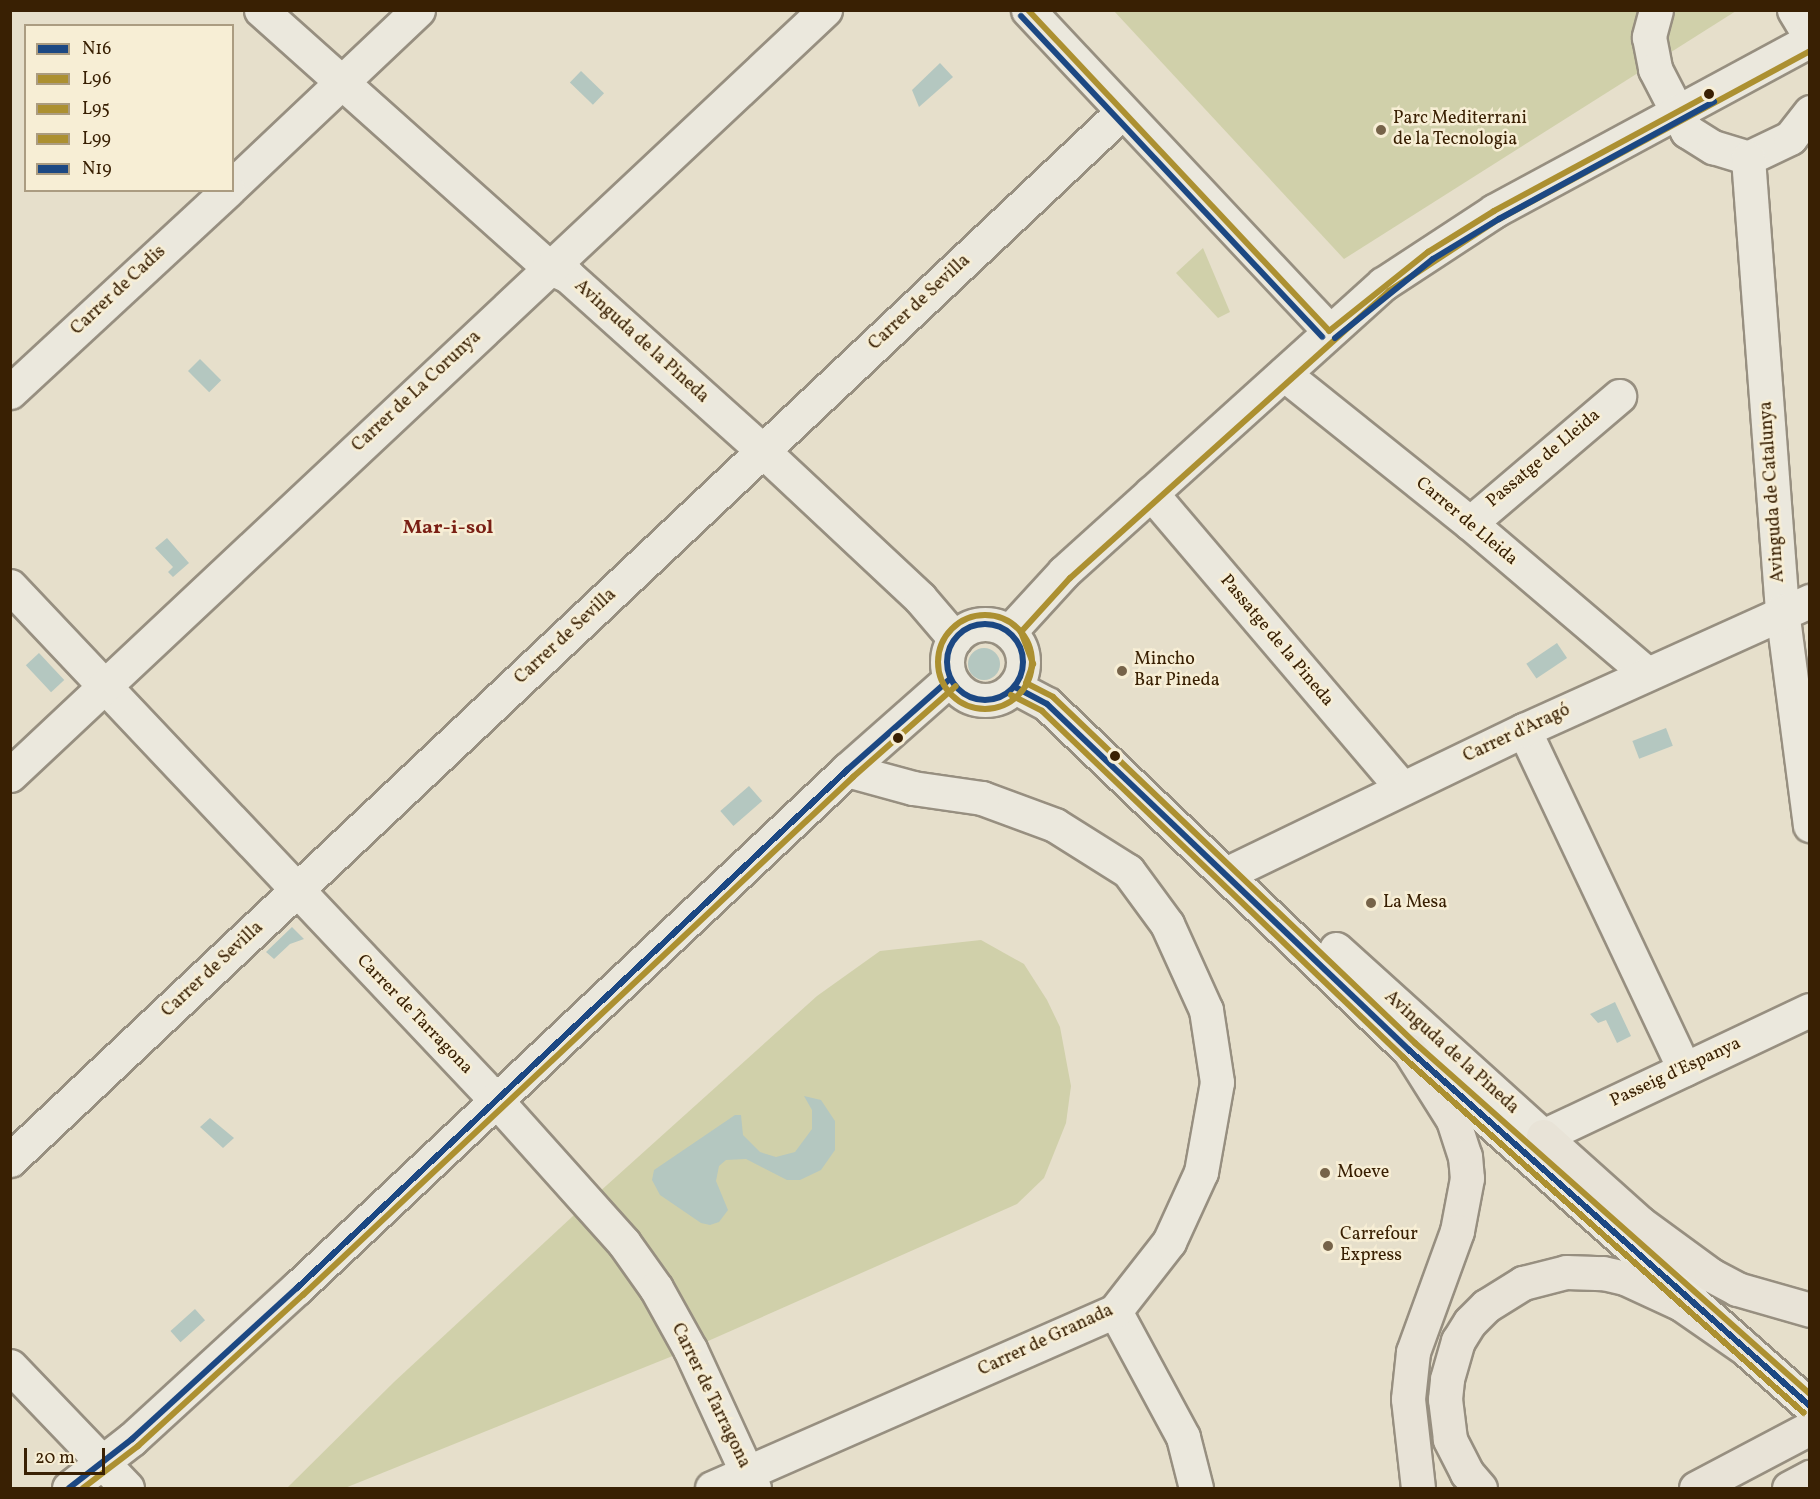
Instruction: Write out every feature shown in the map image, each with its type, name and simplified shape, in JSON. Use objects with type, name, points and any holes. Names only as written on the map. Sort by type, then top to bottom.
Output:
[{"type":"highway","points":[[1409,1050],[1454,1120],[1465,1156],[1467,1178],[1457,1231],[1413,1352],[1408,1399],[1418,1488]]},
{"type":"highway","points":[[1543,1136],[1640,1223],[1711,1275],[1737,1289],[1809,1310]]},
{"type":"highway","points":[[1480,1488],[1467,1473],[1450,1439],[1445,1399],[1447,1379],[1458,1341],[1470,1322],[1503,1293],[1523,1283],[1566,1272],[1603,1272],[1625,1278],[1681,1304],[1746,1349]]},
{"type":"highway","points":[[1696,1488],[1809,1428]]},
{"type":"highway","points":[[1789,1488],[1809,1477]]},
{"type":"street","name":"Avinguda de la Pineda","points":[[261,10],[548,267],[568,276],[763,451],[920,598],[955,639]]},
{"type":"street","points":[[234,184],[418,10]]},
{"type":"street","name":"Carrer de La Corunya","points":[[10,775],[548,267],[825,10]]},
{"type":"street","points":[[1028,10],[1121,113],[1329,331]]},
{"type":"street","points":[[1656,10],[1649,37],[1654,69],[1687,132],[1713,147],[1748,158],[1790,138],[1809,112]]},
{"type":"street","points":[[1009,632],[1035,600],[1329,331],[1428,252],[1494,211],[1809,38],[1794,10]]},
{"type":"street","name":"Carrer de Sevilla","points":[[10,1160],[1121,113]]},
{"type":"street","name":"Avinguda de Catalunya","points":[[1748,158],[1796,606],[1809,825]]},
{"type":"street","name":"Carrer de Cadis","points":[[10,392],[226,192]]},
{"type":"street","name":"Carrer de Lleida","points":[[1284,374],[1470,524],[1646,673]]},
{"type":"street","name":"Passatge de Lleida","points":[[1470,524],[1619,396]]},
{"type":"street","name":"Passatge de la Pineda","points":[[1151,493],[1402,788]]},
{"type":"street","name":"Carrer de Tarragona","points":[[10,586],[495,1099],[624,1243],[656,1288],[690,1349],[751,1481]]},
{"type":"street","name":"Carrer d'Aragó","points":[[1228,873],[1524,730],[1796,606]]},
{"type":"street","points":[[987,624],[1009,632],[1018,641],[1023,659],[1015,687],[1005,696],[979,700],[967,696],[950,679],[947,662],[955,639],[963,631],[987,624]]},
{"type":"street","points":[[69,1488],[102,1462],[297,1288],[495,1099],[847,770],[950,679]]},
{"type":"street","name":"Avinguda de la Pineda","points":[[1015,687],[1047,704],[1272,915],[1409,1050],[1746,1349],[1772,1369],[1809,1406]]},
{"type":"street","points":[[1524,730],[1684,1069]]},
{"type":"street","name":"Carrer de Granada","points":[[712,1488],[751,1481],[1116,1311],[1169,1242],[1201,1172],[1217,1082],[1206,1010],[1167,924],[1128,871],[1055,825],[982,798],[914,788],[847,770]]},
{"type":"street","name":"Avinguda de la Pineda","points":[[1272,915],[1290,914],[1303,919],[1543,1136]]},
{"type":"street","name":"Passeig d'Espanya","points":[[1543,1136],[1809,1010]]},
{"type":"street","points":[[1116,1311],[1183,1437],[1196,1488]]},
{"type":"street","points":[[10,1366],[127,1488]]},
{"type":"green space","name":"Parc Mediterrani de la Tecnologia","points":[[1114,11],[1736,11],[1344,259]]},
{"type":"green space","points":[[1203,248],[1230,312],[1218,318],[1176,273]]},
{"type":"green space","points":[[981,940],[1024,964],[1047,1000],[1060,1027],[1071,1086],[1066,1123],[1044,1178],[1017,1204],[690,1349],[345,1488],[287,1488],[394,1382],[587,1203],[817,996],[880,951]]},
{"type":"shaded area","points":[[940,63],[953,77],[919,107],[912,90]]},
{"type":"shaded area","points":[[581,71],[604,93],[593,105],[570,83]]},
{"type":"shaded area","points":[[200,359],[221,380],[209,392],[188,371]]},
{"type":"shaded area","points":[[167,538],[189,563],[173,577],[168,572],[173,567],[155,548]]},
{"type":"shaded area","points":[[1557,643],[1567,658],[1536,679],[1526,664]]},
{"type":"shaded area","points":[[984,648],[995,653],[1000,664],[995,675],[984,680],[973,675],[968,664],[973,653]]},
{"type":"shaded area","points":[[39,653],[64,680],[51,692],[26,665]]},
{"type":"shaded area","points":[[1666,728],[1673,746],[1639,759],[1632,741]]},
{"type":"shaded area","points":[[749,786],[762,801],[733,826],[720,811]]},
{"type":"shaded area","points":[[292,927],[304,939],[290,944],[274,959],[266,952]]},
{"type":"shaded area","points":[[1615,1002],[1631,1036],[1617,1043],[1606,1020],[1598,1023],[1590,1014]]},
{"type":"shaded area","points":[[804,1096],[821,1100],[835,1121],[835,1150],[821,1170],[800,1180],[787,1180],[746,1159],[726,1160],[719,1166],[716,1181],[728,1210],[719,1222],[710,1225],[701,1223],[660,1195],[652,1180],[654,1170],[735,1115],[741,1115],[743,1135],[760,1152],[776,1157],[795,1152],[812,1129],[812,1110]]},
{"type":"shaded area","points":[[210,1118],[234,1138],[223,1148],[200,1127]]},
{"type":"shaded area","points":[[195,1309],[205,1320],[181,1342],[170,1331]]},
{"type":"transit line","name":"L99","points":[[1028,10],[1329,331]]},
{"type":"transit line","name":"N19","points":[[1021,16],[1322,337]]},
{"type":"transit line","name":"L95","points":[[1810,51],[1499,219],[1389,291],[1070,578],[1021,632],[1033,664],[1026,683],[1053,697],[1415,1043],[1810,1394]]},
{"type":"transit line","name":"L99","points":[[1329,331],[1428,252],[1494,211],[1710,94]]},
{"type":"transit line","name":"N19","points":[[1335,338],[1433,259],[1499,219],[1714,102]]},
{"type":"transit line","name":"L96","points":[[985,615],[1003,618],[1018,629],[1029,644],[1032,662],[1029,680],[1018,695],[1003,706],[985,709],[967,706],[952,695],[941,680],[938,662],[941,644],[952,629],[967,618],[985,615]]},
{"type":"transit line","name":"N16","points":[[985,624],[1000,627],[1012,635],[1020,647],[1023,662],[1020,677],[1012,689],[1000,697],[985,700],[970,697],[958,689],[950,677],[947,662],[950,647],[958,635],[970,627],[985,624]]},
{"type":"transit line","name":"N16","points":[[69,1488],[132,1439],[297,1288],[847,770],[950,679]]},
{"type":"transit line","name":"L96","points":[[83,1488],[138,1446],[303,1295],[853,777],[956,686]]},
{"type":"transit line","name":"N16","points":[[1015,687],[1047,704],[1409,1050],[1810,1406]]},
{"type":"transit line","name":"L96","points":[[1011,695],[1042,711],[1403,1057],[1804,1413]]},
{"type":"place","name":"Parc Mediterrani de la Tecnologia","points":[[1381,130]]},
{"type":"place","name":"Mincho Bar Pineda","points":[[1122,671]]},
{"type":"place","name":"La Mesa","points":[[1371,903]]},
{"type":"place","name":"Moeve","points":[[1325,1173]]},
{"type":"place","name":"Carrefour Express","points":[[1328,1246]]},
{"type":"district","name":"Mar-i-sol","points":[[448,528]]}]
